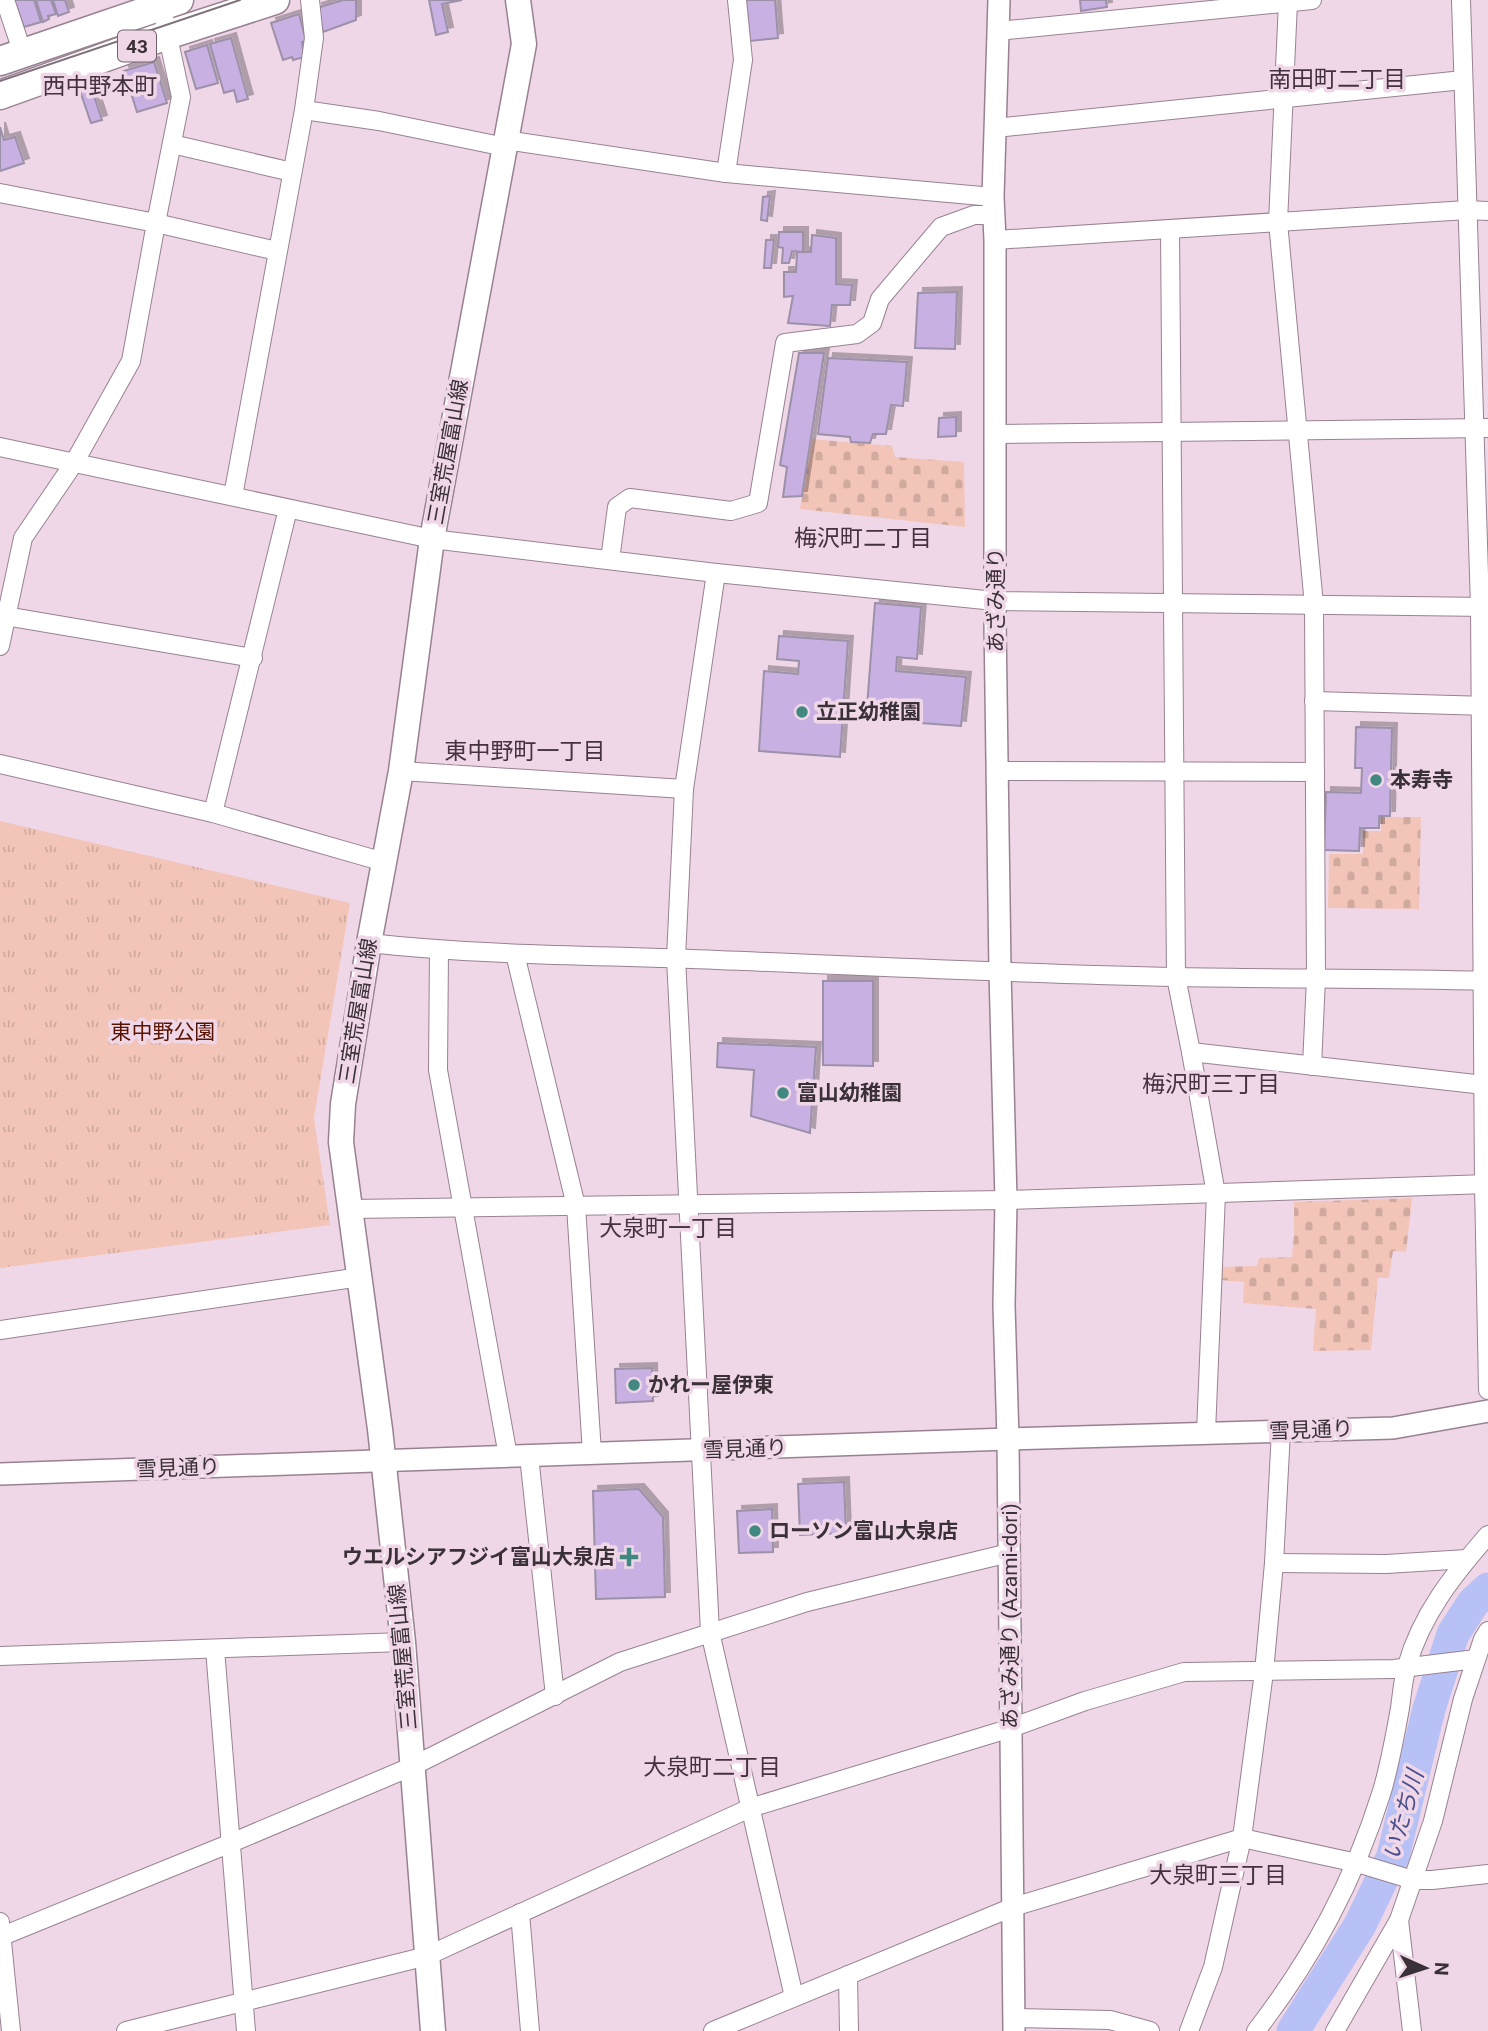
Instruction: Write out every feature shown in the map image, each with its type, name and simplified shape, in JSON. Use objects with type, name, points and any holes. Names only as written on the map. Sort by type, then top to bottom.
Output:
[{"type":"main road","name":"43","points":[[0,94],[275,0]]},
{"type":"main road","name":"三室荒屋富山線","points":[[433,2031],[403,1642],[383,1461],[341,1142],[344,1104],[369,943],[401,771],[432,538],[524,44],[518,0]]},
{"type":"main road","name":"43","points":[[12,57],[167,2]]},
{"type":"street","points":[[5,0],[12,57]]},
{"type":"street","points":[[233,496],[304,110],[314,38],[310,0]]},
{"type":"street","points":[[726,173],[743,60],[737,0]]},
{"type":"street","name":"あざみ通り","points":[[999,0],[994,206],[995,601],[1006,1200]]},
{"type":"street","points":[[998,30],[1312,0]]},
{"type":"street","points":[[1461,0],[1467,210],[1481,428],[1488,1390]]},
{"type":"street","points":[[0,646],[4,615],[23,538],[74,463],[131,361],[181,97],[167,35],[167,2]]},
{"type":"street","points":[[1288,2],[1278,222],[1314,605],[1315,978],[1312,1066]]},
{"type":"street","points":[[995,128],[1463,80]]},
{"type":"street","points":[[304,110],[505,143],[994,206]]},
{"type":"street","points":[[172,144],[292,172]]},
{"type":"street","points":[[0,193],[156,223],[277,251]]},
{"type":"street","points":[[610,560],[617,507],[629,498],[731,511],[758,503],[785,343],[857,334],[872,323],[880,299],[941,228],[994,206]]},
{"type":"street","points":[[995,240],[1467,210],[1488,211]]},
{"type":"street","points":[[1170,229],[1176,977],[1216,1194],[1206,1432]]},
{"type":"street","points":[[995,434],[1481,428]]},
{"type":"street","points":[[0,447],[432,538],[716,573],[995,601],[1484,607]]},
{"type":"street","points":[[213,813],[288,509]]},
{"type":"street","points":[[716,573],[684,789],[676,958],[710,1632],[794,1997]]},
{"type":"street","points":[[4,615],[253,658]]},
{"type":"street","points":[[1314,701],[1485,706]]},
{"type":"street","points":[[0,764],[213,813],[384,862]]},
{"type":"street","points":[[401,771],[684,789]]},
{"type":"street","points":[[998,771],[1315,772]]},
{"type":"street","points":[[369,943],[515,954],[1176,977],[1485,981]]},
{"type":"street","points":[[439,950],[439,1070],[508,1456]]},
{"type":"street","points":[[515,954],[576,1206],[592,1453]]},
{"type":"street","points":[[1191,1052],[1484,1085]]},
{"type":"street","points":[[351,1209],[1006,1200],[1486,1184]]},
{"type":"street","name":"あざみ通り (Azami-dori)","points":[[1006,1200],[1004,1305],[1008,1439],[1014,2025]]},
{"type":"street","points":[[0,1330],[360,1277]]},
{"type":"street","name":"雪見通り","points":[[0,1474],[1206,1432],[1393,1428],[1488,1411]]},
{"type":"street","points":[[1189,2031],[1213,1967],[1242,1838],[1264,1672],[1274,1563],[1281,1431]]},
{"type":"street","points":[[529,1456],[555,1696]]},
{"type":"street","points":[[1256,2031],[1329,1922],[1357,1863],[1382,1790],[1406,1667],[1422,1625],[1439,1596],[1488,1535]]},
{"type":"street","points":[[11,2031],[1,1932],[231,1843],[412,1766],[620,1662],[807,1602],[1009,1553]]},
{"type":"street","points":[[1274,1563],[1386,1564],[1467,1559]]},
{"type":"street","points":[[1335,2031],[1399,1920],[1408,1878],[1433,1821],[1472,1660],[1488,1632]]},
{"type":"street","points":[[0,1656],[403,1642]]},
{"type":"street","points":[[215,1648],[246,2031]]},
{"type":"street","points":[[130,2031],[427,1956],[750,1808],[1184,1672],[1394,1669],[1472,1660]]},
{"type":"street","points":[[713,2031],[1013,1907],[1242,1838],[1357,1863],[1408,1878],[1432,1880],[1488,1874]]},
{"type":"street","points":[[520,1913],[530,2031]]},
{"type":"street","points":[[1399,1920],[1412,2031]]},
{"type":"street","points":[[848,1975],[849,2031]]},
{"type":"street","points":[[1014,2025],[1110,2020],[1150,2031]]},
{"type":"green space","points":[[811,439],[892,446],[895,457],[964,462],[965,527],[800,509]]},
{"type":"green space","points":[[1381,817],[1421,817],[1419,909],[1328,908],[1329,854],[1363,854],[1363,831],[1381,831]]},
{"type":"green space","name":"東中野公園","points":[[0,821],[350,903],[314,1118],[330,1225],[0,1268]]},
{"type":"green space","points":[[1412,1198],[1406,1252],[1393,1251],[1389,1278],[1378,1278],[1371,1350],[1313,1351],[1316,1309],[1243,1303],[1244,1282],[1220,1280],[1220,1267],[1257,1266],[1259,1258],[1292,1257],[1294,1202]]},
{"type":"building","points":[[14,0],[34,0],[41,22],[24,27]]},
{"type":"building","points":[[36,0],[51,0],[56,14],[48,16],[49,19],[43,22]]},
{"type":"building","points":[[53,0],[65,0],[69,12],[58,16]]},
{"type":"building","points":[[343,0],[356,0],[356,20],[323,32],[317,8]]},
{"type":"building","points":[[429,0],[462,0],[442,4],[448,32],[436,35]]},
{"type":"building","points":[[746,0],[775,0],[778,38],[750,41]]},
{"type":"building","points":[[1080,0],[1106,0],[1107,7],[1081,11]]},
{"type":"building","points":[[299,14],[306,41],[302,42],[304,57],[283,60],[271,23]]},
{"type":"building","points":[[231,38],[248,99],[237,102],[234,90],[224,93],[210,44]]},
{"type":"building","points":[[207,45],[218,83],[196,89],[185,52]]},
{"type":"building","points":[[154,62],[167,103],[137,112],[124,71]]},
{"type":"building","points":[[90,84],[102,120],[91,123],[79,88]]},
{"type":"building","points":[[0,127],[4,140],[15,137],[24,163],[0,171]]},
{"type":"building","points":[[770,196],[767,221],[761,220],[763,197]]},
{"type":"building","points":[[779,232],[803,232],[803,252],[792,251],[789,263],[782,263],[783,248],[778,247]]},
{"type":"building","points":[[812,235],[836,238],[836,284],[852,285],[850,305],[832,305],[830,326],[788,323],[793,296],[784,297],[784,272],[796,272],[797,252],[811,252]]},
{"type":"building","points":[[766,240],[774,240],[771,268],[764,268]]},
{"type":"building","points":[[957,292],[955,349],[915,348],[918,293]]},
{"type":"building","points":[[799,353],[824,353],[802,496],[783,497],[787,467],[780,465]]},
{"type":"building","points":[[828,358],[907,362],[903,406],[891,405],[886,434],[873,434],[870,443],[851,442],[850,437],[818,434]]},
{"type":"building","points":[[956,417],[956,436],[938,437],[939,418]]},
{"type":"building","points":[[875,603],[921,607],[917,659],[897,657],[896,671],[966,677],[961,726],[866,719]]},
{"type":"building","name":"立正幼稚園","points":[[779,636],[848,641],[840,757],[759,751],[764,671],[798,674],[799,661],[777,659]]},
{"type":"building","name":"本寿寺","points":[[1356,727],[1392,728],[1390,816],[1379,816],[1379,828],[1360,828],[1359,851],[1324,850],[1326,792],[1361,793],[1362,768],[1355,768]]},
{"type":"building","points":[[823,981],[873,981],[873,1066],[823,1065]]},
{"type":"building","name":"富山幼稚園","points":[[718,1043],[816,1047],[810,1133],[751,1116],[754,1070],[717,1067]]},
{"type":"building","name":"かれー屋伊東","points":[[652,1368],[653,1401],[616,1403],[615,1369]]},
{"type":"building","points":[[844,1482],[846,1533],[800,1535],[798,1484]]},
{"type":"building","name":"ウエルシアフジイ富山大泉店","points":[[639,1489],[663,1517],[665,1597],[596,1599],[593,1491]]},
{"type":"building","name":"ローソン富山大泉店","points":[[772,1509],[773,1552],[739,1553],[737,1511]]},
{"type":"waterway","name":"いたち川","points":[[1293,2031],[1360,1925],[1393,1856],[1429,1709],[1453,1634],[1473,1603],[1488,1589]]},
{"type":"tram line","points":[[0,81],[240,0]]},
{"type":"place","name":"立正幼稚園","points":[[802,712]]},
{"type":"place","name":"本寿寺","points":[[1376,780]]},
{"type":"place","name":"富山幼稚園","points":[[783,1093]]},
{"type":"place","name":"かれー屋伊東","points":[[634,1385]]},
{"type":"place","name":"ローソン富山大泉店","points":[[755,1531]]},
{"type":"place","name":"ウエルシアフジイ富山大泉店","points":[[629,1557]]},
{"type":"district","name":"南田町二丁目","points":[[1337,79]]},
{"type":"district","name":"西中野本町","points":[[100,86]]},
{"type":"district","name":"梅沢町二丁目","points":[[863,538]]},
{"type":"district","name":"東中野町一丁目","points":[[525,751]]},
{"type":"district","name":"梅沢町三丁目","points":[[1211,1084]]},
{"type":"district","name":"大泉町一丁目","points":[[668,1228]]},
{"type":"district","name":"大泉町二丁目","points":[[712,1767]]},
{"type":"district","name":"大泉町三丁目","points":[[1218,1875]]}]
